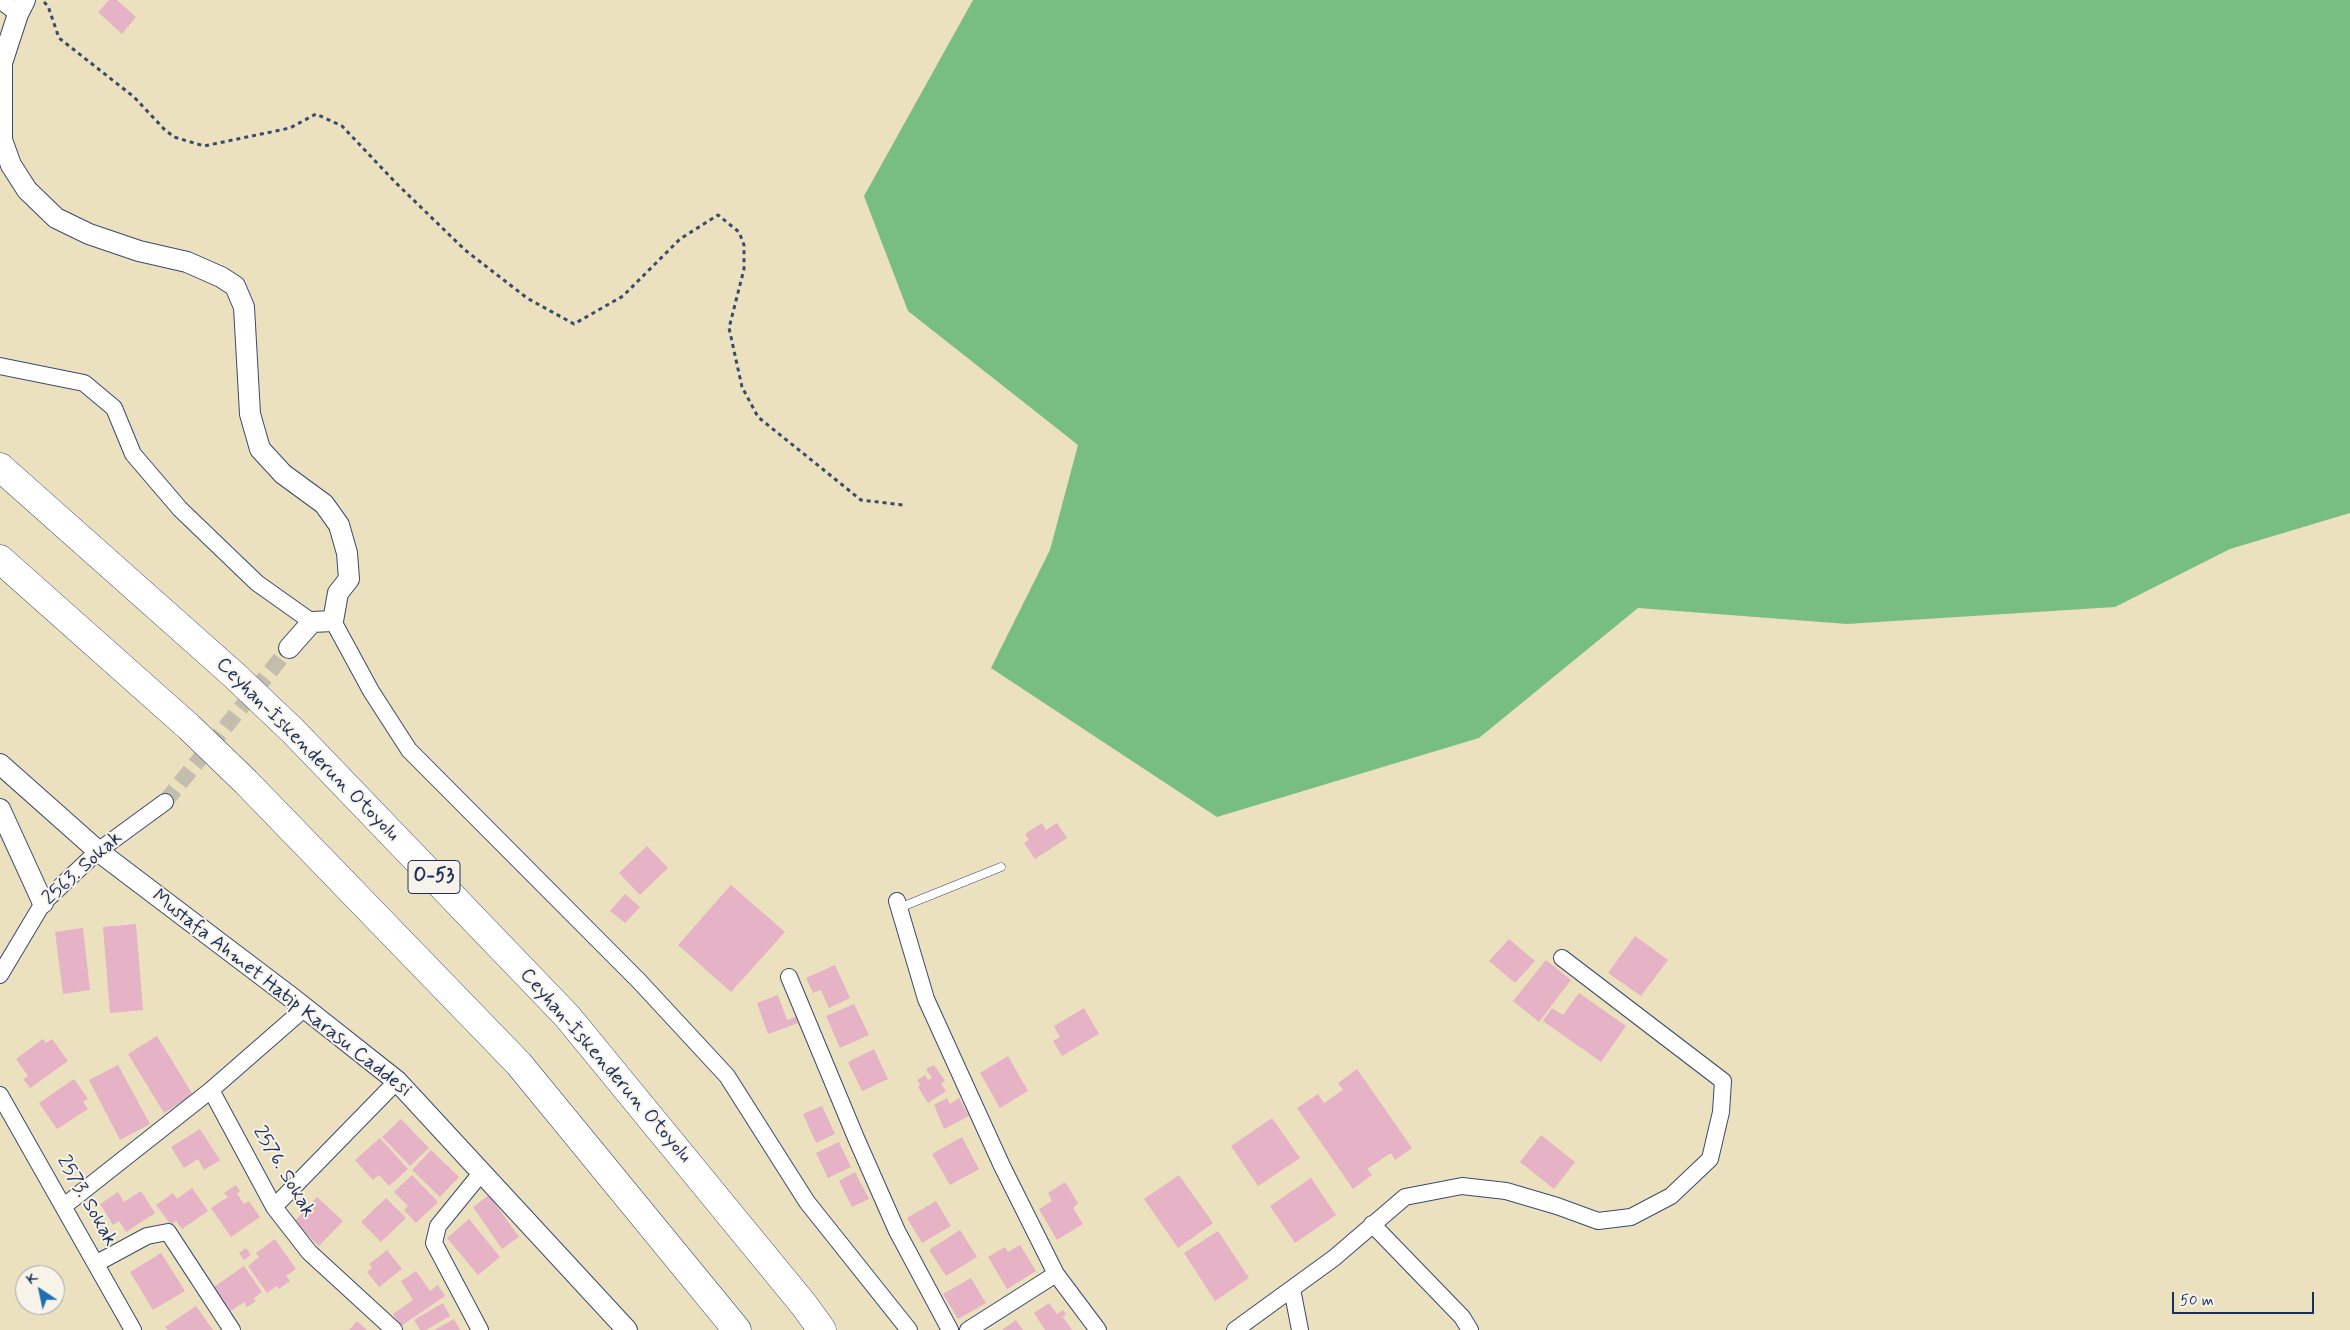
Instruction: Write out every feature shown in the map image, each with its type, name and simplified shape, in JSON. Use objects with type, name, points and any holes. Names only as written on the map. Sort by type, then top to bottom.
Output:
[{"type":"highway","name":"Ceyhan-İskenderun Otoyolu","points":[[0,467],[234,675],[293,731],[568,1016],[792,1289],[822,1330]]},
{"type":"highway","points":[[0,559],[189,728],[246,782],[518,1064],[737,1330]]},
{"type":"street","points":[[0,0],[22,7],[2,63],[2,140],[11,164],[27,190],[56,218],[88,234],[139,251],[187,262],[221,276],[235,286],[244,307],[250,414],[260,450],[283,474],[324,504],[339,525],[347,553],[349,579],[338,594],[333,621],[370,691],[409,750],[639,981],[727,1076],[807,1202],[910,1330]]},
{"type":"street","points":[[0,366],[84,383],[114,408],[133,454],[180,509],[257,583],[312,622],[333,621]]},
{"type":"street","points":[[289,648],[312,622]]},
{"type":"street","name":"Mustafa Ahmet Hatip Karasu Caddesi","points":[[0,764],[98,851],[305,1008],[397,1081],[627,1330]]},
{"type":"street","name":"2563. Sokak","points":[[0,975],[43,903],[98,851],[165,802]]},
{"type":"street","points":[[0,808],[43,903]]},
{"type":"street","points":[[898,905],[926,999],[1002,1166],[1056,1274],[1098,1330]]},
{"type":"street","points":[[1234,1330],[1334,1258],[1405,1197],[1462,1186],[1506,1191],[1557,1206],[1598,1221],[1631,1217],[1671,1196],[1710,1159],[1721,1112],[1723,1081],[1562,958]]},
{"type":"street","points":[[790,977],[856,1138],[897,1230],[950,1330]]},
{"type":"street","points":[[64,1206],[211,1090],[305,1008]]},
{"type":"street","points":[[274,1207],[397,1081]]},
{"type":"street","name":"2576. Sokak","points":[[211,1090],[274,1207],[309,1252],[394,1330]]},
{"type":"street","name":"2573. Sokak","points":[[0,1095],[97,1263],[133,1330]]},
{"type":"street","points":[[480,1330],[434,1243],[438,1226],[482,1172]]},
{"type":"street","points":[[1372,1224],[1462,1317],[1470,1330]]},
{"type":"street","points":[[97,1263],[147,1236],[168,1232],[232,1330]]},
{"type":"street","points":[[968,1330],[1056,1274]]},
{"type":"street","points":[[1292,1289],[1300,1330]]},
{"type":"lane","points":[[898,905],[1001,867]]},
{"type":"path","points":[[42,0],[48,6],[59,38],[134,97],[174,137],[204,146],[290,128],[316,114],[342,126],[396,183],[465,250],[527,298],[574,324],[624,296],[680,239],[718,215],[739,232],[744,245],[744,270],[729,328],[742,387],[758,417],[862,500],[902,505]]},
{"type":"green space","points":[[973,0],[2350,0],[2350,513],[2230,549],[2115,607],[1847,624],[1638,608],[1479,738],[1217,817],[991,668],[1050,550],[1078,445],[908,311],[864,196]]},
{"type":"building","points":[[109,0],[117,0],[136,17],[122,34],[98,12]]},
{"type":"building","points":[[1042,823],[1046,830],[1057,823],[1067,838],[1035,859],[1024,843],[1029,840],[1025,834]]},
{"type":"building","points":[[647,846],[668,868],[640,895],[619,873]]},
{"type":"building","points":[[731,885],[785,932],[731,992],[678,945]]},
{"type":"building","points":[[625,894],[640,907],[625,923],[610,911]]},
{"type":"building","points":[[136,924],[143,1010],[110,1013],[103,927]]},
{"type":"building","points":[[83,928],[90,990],[63,994],[55,932]]},
{"type":"building","points":[[1635,936],[1668,960],[1641,996],[1608,973]]},
{"type":"building","points":[[1509,939],[1535,961],[1515,983],[1489,961]]},
{"type":"building","points":[[1546,960],[1571,980],[1539,1022],[1513,1001]]},
{"type":"building","points":[[835,965],[850,998],[829,1008],[821,990],[813,993],[806,978]]},
{"type":"building","points":[[1579,993],[1626,1026],[1601,1062],[1543,1021],[1552,1008],[1563,1015]]},
{"type":"building","points":[[778,995],[787,1020],[799,1016],[801,1022],[768,1034],[757,1003]]},
{"type":"building","points":[[854,1004],[869,1035],[840,1048],[826,1016]]},
{"type":"building","points":[[1084,1008],[1099,1034],[1062,1056],[1053,1041],[1060,1037],[1054,1026]]},
{"type":"building","points":[[157,1036],[193,1095],[164,1113],[128,1054]]},
{"type":"building","points":[[43,1039],[46,1043],[52,1039],[68,1061],[30,1088],[23,1079],[28,1076],[16,1059]]},
{"type":"building","points":[[874,1049],[888,1079],[862,1091],[848,1062]]},
{"type":"building","points":[[1008,1056],[1028,1091],[1000,1108],[980,1073]]},
{"type":"building","points":[[118,1065],[150,1124],[120,1140],[89,1080]]},
{"type":"building","points":[[934,1065],[945,1081],[941,1084],[946,1091],[928,1103],[918,1087],[920,1085],[917,1080],[925,1075],[928,1080],[932,1078],[926,1069]]},
{"type":"building","points":[[1357,1069],[1412,1148],[1395,1160],[1391,1153],[1367,1169],[1372,1175],[1353,1189],[1297,1108],[1318,1094],[1324,1103],[1343,1090],[1338,1083]]},
{"type":"building","points":[[74,1079],[88,1099],[83,1102],[88,1109],[57,1129],[39,1103]]},
{"type":"building","points":[[947,1098],[950,1104],[959,1098],[969,1116],[944,1129],[934,1105]]},
{"type":"building","points":[[822,1106],[835,1134],[816,1143],[803,1114]]},
{"type":"building","points":[[1272,1118],[1300,1158],[1258,1186],[1231,1146]]},
{"type":"building","points":[[401,1119],[429,1148],[410,1166],[382,1137]]},
{"type":"building","points":[[200,1129],[220,1160],[204,1170],[198,1159],[184,1168],[171,1147]]},
{"type":"building","points":[[1541,1135],[1575,1162],[1554,1189],[1520,1162]]},
{"type":"building","points":[[962,1137],[979,1169],[950,1185],[932,1154]]},
{"type":"building","points":[[380,1138],[408,1169],[389,1186],[379,1175],[373,1180],[355,1160]]},
{"type":"building","points":[[839,1142],[851,1167],[828,1178],[816,1153]]},
{"type":"building","points":[[431,1150],[459,1177],[440,1197],[412,1170]]},
{"type":"building","points":[[855,1172],[869,1199],[852,1207],[839,1181]]},
{"type":"building","points":[[412,1175],[438,1202],[416,1223],[404,1210],[408,1206],[394,1192]]},
{"type":"building","points":[[1179,1175],[1213,1223],[1178,1248],[1144,1199]]},
{"type":"building","points":[[1311,1178],[1336,1215],[1295,1243],[1270,1206]]},
{"type":"building","points":[[1065,1182],[1078,1203],[1073,1208],[1083,1224],[1057,1240],[1039,1209],[1052,1201],[1048,1193]]},
{"type":"building","points":[[236,1185],[240,1191],[237,1194],[244,1204],[249,1201],[260,1217],[231,1237],[211,1208],[228,1197],[224,1193]]},
{"type":"building","points":[[192,1188],[208,1211],[182,1229],[176,1221],[171,1225],[156,1205],[173,1193],[177,1199]]},
{"type":"building","points":[[141,1191],[155,1213],[126,1232],[119,1221],[113,1225],[100,1204],[118,1192],[124,1202]]},
{"type":"building","points":[[489,1195],[519,1237],[502,1249],[473,1207]]},
{"type":"building","points":[[317,1197],[343,1221],[319,1246],[294,1222]]},
{"type":"building","points":[[386,1198],[406,1218],[381,1242],[361,1222]]},
{"type":"building","points":[[936,1201],[951,1226],[922,1243],[907,1218]]},
{"type":"building","points":[[469,1219],[500,1257],[478,1275],[447,1238]]},
{"type":"building","points":[[960,1230],[977,1257],[946,1276],[929,1250]]},
{"type":"building","points":[[1218,1231],[1249,1278],[1215,1301],[1184,1253]]},
{"type":"building","points":[[275,1239],[296,1269],[286,1276],[290,1281],[279,1289],[277,1286],[267,1293],[248,1266],[259,1257],[256,1253]]},
{"type":"building","points":[[1020,1245],[1036,1271],[1007,1289],[988,1257],[1005,1247],[1008,1252]]},
{"type":"building","points":[[246,1248],[251,1255],[244,1260],[239,1253]]},
{"type":"building","points":[[387,1250],[402,1269],[379,1287],[367,1272],[372,1268],[369,1264]]},
{"type":"building","points":[[161,1253],[185,1291],[153,1310],[130,1272]]},
{"type":"building","points":[[244,1266],[262,1292],[254,1298],[256,1301],[247,1307],[244,1302],[231,1311],[214,1287]]},
{"type":"building","points":[[416,1271],[430,1291],[438,1285],[445,1296],[401,1326],[393,1314],[413,1300],[401,1281]]},
{"type":"building","points":[[971,1278],[986,1303],[958,1319],[943,1294]]},
{"type":"building","points":[[443,1303],[450,1316],[426,1330],[420,1330],[414,1320]]},
{"type":"building","points":[[1049,1303],[1057,1314],[1063,1310],[1066,1314],[1063,1317],[1072,1330],[1045,1330],[1034,1313]]},
{"type":"building","points":[[196,1306],[213,1330],[168,1330],[165,1327]]},
{"type":"building","points":[[454,1319],[460,1330],[434,1330]]},
{"type":"building","points":[[1016,1320],[1023,1330],[1002,1330]]},
{"type":"building","points":[[357,1321],[367,1330],[349,1330]]},
{"type":"tunnel","points":[[165,802],[289,648]]}]
